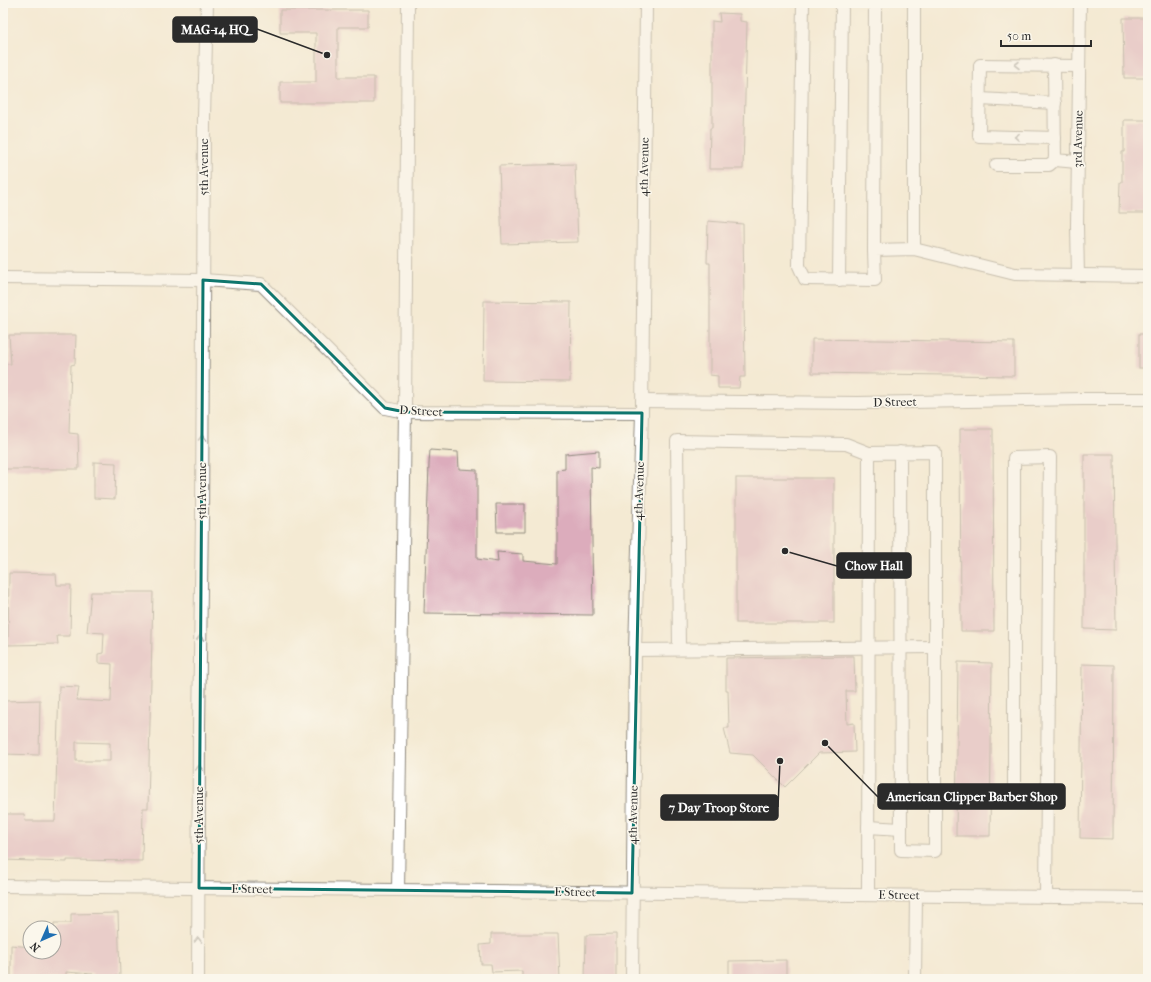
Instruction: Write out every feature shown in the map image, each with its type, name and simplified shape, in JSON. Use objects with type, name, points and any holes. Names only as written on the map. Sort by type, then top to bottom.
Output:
[{"type":"street","name":"5th Avenue","points":[[198,979],[204,117],[207,3]]},
{"type":"street","points":[[398,890],[405,412],[408,3]]},
{"type":"street","name":"4th Avenue","points":[[632,979],[635,650],[642,413],[646,3]]},
{"type":"street","points":[[803,3],[799,266],[805,279],[839,280],[875,280],[875,3]]},
{"type":"street","points":[[839,280],[842,3]]},
{"type":"street","points":[[914,3],[914,248]]},
{"type":"street","name":"3rd Avenue","points":[[1078,275],[1077,162],[1080,3]]},
{"type":"street","points":[[1055,138],[979,136],[980,65],[1078,66]]},
{"type":"street","points":[[1054,65],[1055,160]]},
{"type":"street","points":[[980,99],[1055,103]]},
{"type":"street","points":[[996,165],[1049,164],[1055,160],[1077,162]]},
{"type":"street","points":[[874,250],[914,248],[1015,274],[1148,276]]},
{"type":"street","name":"D Street","points":[[3,278],[203,280],[261,284],[385,408],[405,412],[642,413]]},
{"type":"street","name":"D Street","points":[[642,401],[858,403],[1148,399]]},
{"type":"street","points":[[679,649],[678,441],[846,444],[868,453],[900,452],[934,452],[935,851],[901,850],[900,452]]},
{"type":"street","points":[[868,453],[868,895]]},
{"type":"street","points":[[1046,897],[1047,800],[1050,457],[1014,458],[1014,800],[1047,800]]},
{"type":"street","points":[[635,650],[935,647]]},
{"type":"street","points":[[868,827],[901,829]]},
{"type":"street","name":"E Street","points":[[3,886],[1148,898]]},
{"type":"street","points":[[915,979],[916,896]]},
{"type":"highlighted area","points":[[203,280],[261,284],[385,408],[405,412],[642,413],[632,893],[199,888]]},
{"type":"building","points":[[280,10],[368,10],[368,27],[338,27],[338,77],[374,77],[374,103],[280,103],[280,82],[316,82],[316,33],[280,33]]},
{"type":"building","points":[[719,13],[740,14],[740,21],[747,22],[743,169],[709,169],[710,128],[712,128],[712,21],[720,22]]},
{"type":"building","points":[[1123,18],[1148,18],[1148,78],[1124,78]]},
{"type":"building","points":[[1124,120],[1148,120],[1148,213],[1119,213],[1120,182],[1122,182],[1122,152],[1124,152]]},
{"type":"building","points":[[575,164],[578,242],[502,244],[499,166]]},
{"type":"building","points":[[708,221],[743,224],[745,377],[740,377],[739,388],[718,388],[718,376],[710,375],[710,263],[707,263]]},
{"type":"building","points":[[484,301],[571,302],[570,382],[483,381]]},
{"type":"building","points":[[1139,334],[1148,334],[1148,368],[1139,368]]},
{"type":"building","points":[[9,335],[76,335],[75,364],[71,365],[69,433],[78,434],[79,469],[3,469],[4,364],[11,364]]},
{"type":"building","points":[[812,339],[1014,342],[1014,376],[812,373]]},
{"type":"building","points":[[960,429],[993,429],[994,631],[961,631]]},
{"type":"building","points":[[430,450],[458,452],[459,469],[477,470],[477,559],[498,562],[497,552],[523,554],[523,561],[557,564],[557,470],[565,469],[565,454],[599,451],[599,468],[591,467],[593,615],[424,613]]},
{"type":"building","points":[[1084,454],[1114,454],[1116,630],[1084,629]]},
{"type":"building","points":[[94,462],[116,463],[115,499],[94,498]]},
{"type":"building","points":[[736,478],[834,478],[834,623],[736,623]]},
{"type":"building","points":[[496,504],[525,504],[525,532],[497,532]]},
{"type":"building","points":[[9,573],[56,574],[57,585],[71,585],[70,636],[57,636],[58,644],[8,645]]},
{"type":"building","points":[[91,592],[153,592],[148,808],[143,808],[142,861],[67,860],[67,862],[3,860],[3,814],[24,814],[25,821],[55,821],[59,686],[79,687],[77,700],[111,702],[112,664],[98,663],[98,654],[103,653],[104,633],[87,632]],"holes":[[[76,742],[110,743],[110,761],[76,761]]]},
{"type":"building","points":[[854,656],[855,691],[846,691],[847,724],[854,723],[855,752],[819,753],[785,787],[753,755],[730,753],[724,728],[729,728],[728,690],[726,690],[726,658]]},
{"type":"building","points":[[958,662],[992,663],[990,836],[956,836]]},
{"type":"building","points":[[1082,664],[1114,665],[1113,839],[1080,838]]},
{"type":"building","points":[[40,700],[39,755],[3,754],[3,701]]},
{"type":"building","points":[[118,913],[120,976],[93,976],[93,974],[66,972],[66,979],[11,979],[11,945],[22,946],[22,960],[62,960],[62,923],[71,923],[71,914]]},
{"type":"building","points":[[491,934],[558,934],[560,979],[522,979],[522,971],[492,972],[491,964],[481,964],[480,945],[491,944]]},
{"type":"building","points":[[616,934],[616,979],[585,979],[586,935]]},
{"type":"building","points":[[786,960],[786,979],[729,979],[729,961]]},
{"type":"place","name":"MAG-14 HQ","points":[[327,55]]},
{"type":"place","name":"Chow Hall","points":[[785,551]]},
{"type":"place","name":"American Clipper Barber Shop","points":[[825,743]]},
{"type":"place","name":"7 Day Troop Store","points":[[780,761]]}]
